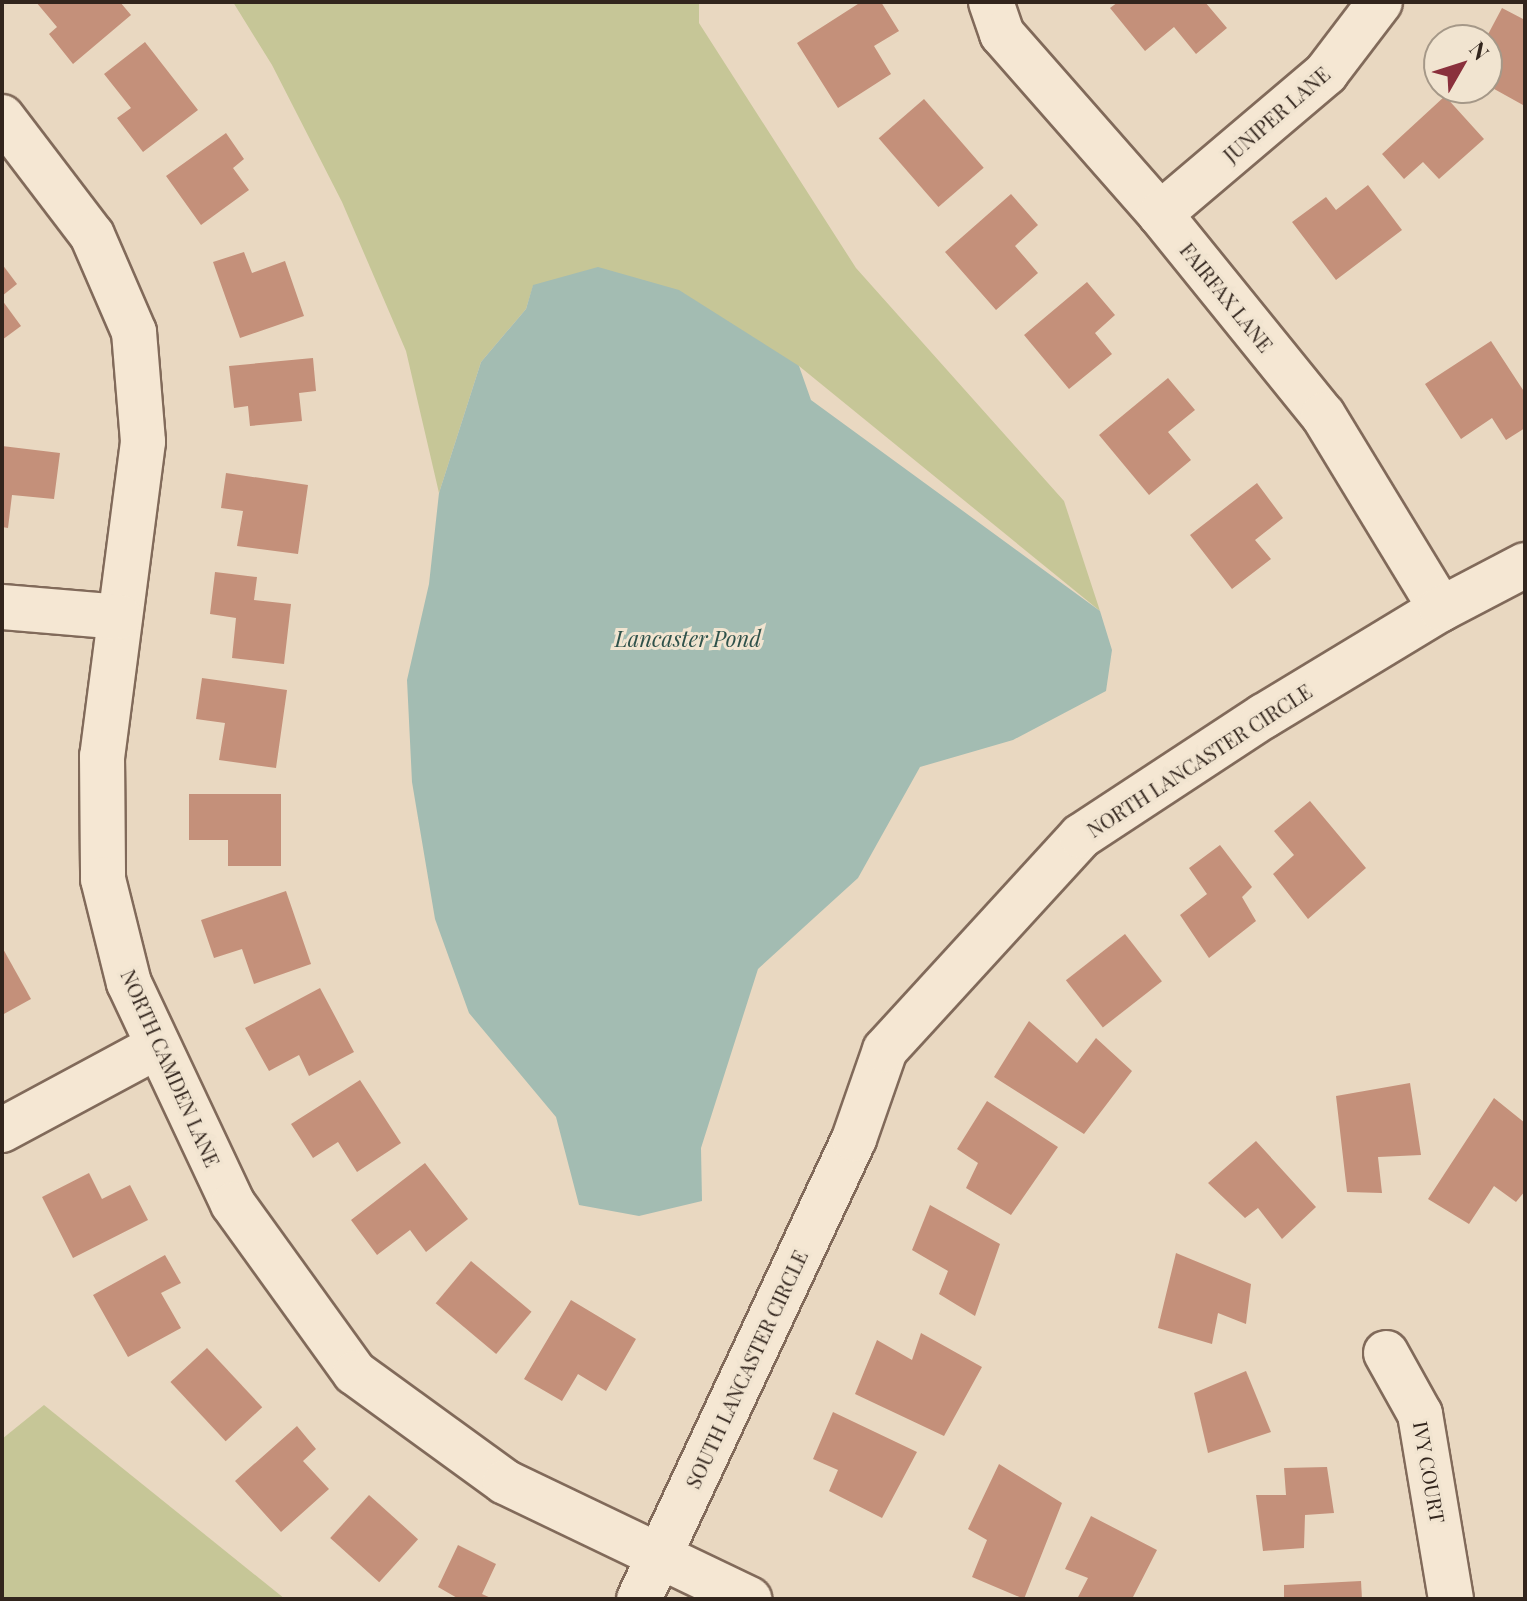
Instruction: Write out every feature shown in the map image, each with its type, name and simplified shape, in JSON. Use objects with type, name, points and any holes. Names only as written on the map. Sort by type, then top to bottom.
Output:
[{"type":"street","name":"FAIRFAX LANE","points":[[991,2],[1002,34],[1160,214],[1323,415],[1441,609]]},
{"type":"street","name":"JUNIPER LANE","points":[[1160,214],[1326,73],[1380,2]]},
{"type":"street","name":"NORTH CAMDEN LANE","points":[[2,117],[92,235],[134,332],[143,442],[102,756],[103,879],[129,983],[233,1204],[355,1373],[505,1482],[658,1559],[749,1599]]},
{"type":"street","name":"NORTH LANCASTER CIRCLE","points":[[854,1139],[885,1050],[1081,836],[1441,609],[1525,565]]},
{"type":"street","points":[[2,607],[120,617]]},
{"type":"street","points":[[2,1130],[158,1046]]},
{"type":"street","name":"SOUTH LANCASTER CIRCLE","points":[[639,1599],[854,1139]]},
{"type":"street","name":"IVY COURT","points":[[1386,1353],[1420,1414],[1451,1599]]},
{"type":"green space","points":[[233,2],[699,2],[699,23],[856,268],[1064,501],[1100,611],[799,366],[533,286],[526,309],[481,362],[439,493],[406,351],[342,202],[272,65]]},
{"type":"green space","points":[[44,1405],[285,1599],[2,1599],[2,1439]]},
{"type":"water","name":"Lancaster Pond","points":[[598,267],[679,290],[799,366],[811,400],[1100,611],[1112,650],[1106,691],[1013,740],[920,767],[858,878],[758,969],[701,1148],[702,1201],[639,1216],[579,1205],[556,1117],[469,1013],[435,919],[412,782],[407,680],[429,584],[439,493],[481,362],[526,309],[533,285]]},
{"type":"building","points":[[36,2],[120,2],[131,15],[73,64],[49,34],[57,27]]},
{"type":"building","points":[[861,2],[881,2],[899,31],[874,46],[891,74],[838,108],[797,43]]},
{"type":"building","points":[[1118,2],[1205,2],[1227,28],[1196,54],[1174,27],[1145,51],[1110,8]]},
{"type":"building","points":[[1502,8],[1525,20],[1523,105],[1503,94],[1503,24],[1494,24]]},
{"type":"building","points":[[145,42],[198,110],[143,152],[117,118],[131,108],[104,74]]},
{"type":"building","points":[[924,99],[984,168],[938,207],[879,138]]},
{"type":"building","points":[[1436,104],[1452,104],[1484,139],[1439,179],[1423,162],[1404,179],[1382,154]]},
{"type":"building","points":[[226,133],[244,159],[233,168],[249,190],[201,225],[166,176]]},
{"type":"building","points":[[1368,185],[1402,230],[1336,280],[1292,222],[1326,197],[1336,210]]},
{"type":"building","points":[[1011,194],[1038,225],[1015,246],[1038,273],[996,310],[945,252]]},
{"type":"building","points":[[244,252],[252,273],[285,261],[304,316],[240,338],[213,262]]},
{"type":"building","points":[[2,264],[17,284],[2,296]]},
{"type":"building","points":[[1087,282],[1115,315],[1095,333],[1112,354],[1069,389],[1024,335]]},
{"type":"building","points":[[2,300],[21,326],[2,340]]},
{"type":"building","points":[[1491,341],[1525,393],[1525,428],[1506,440],[1492,418],[1461,439],[1425,384]]},
{"type":"building","points":[[313,358],[316,391],[299,393],[302,421],[250,426],[248,406],[234,408],[229,366]]},
{"type":"building","points":[[1168,378],[1195,410],[1168,432],[1191,460],[1149,495],[1099,435]]},
{"type":"building","points":[[2,446],[60,453],[54,499],[12,495],[8,528],[2,527]]},
{"type":"building","points":[[226,473],[308,485],[298,554],[237,546],[243,511],[221,508]]},
{"type":"building","points":[[1257,483],[1283,518],[1255,540],[1271,559],[1232,589],[1190,535]]},
{"type":"building","points":[[215,572],[257,577],[254,600],[291,604],[284,664],[232,658],[236,618],[210,614]]},
{"type":"building","points":[[202,678],[287,690],[276,768],[219,760],[225,723],[196,719]]},
{"type":"building","points":[[189,794],[281,794],[281,866],[228,866],[228,840],[189,840]]},
{"type":"building","points":[[1310,801],[1366,868],[1308,919],[1273,874],[1294,855],[1274,831]]},
{"type":"building","points":[[1220,845],[1252,887],[1242,897],[1256,921],[1209,958],[1180,915],[1207,894],[1189,868]]},
{"type":"building","points":[[286,891],[311,964],[254,984],[242,949],[214,958],[201,920]]},
{"type":"building","points":[[1125,934],[1162,981],[1103,1027],[1066,980]]},
{"type":"building","points":[[2,947],[31,999],[2,1015]]},
{"type":"building","points":[[320,988],[354,1052],[309,1076],[299,1055],[269,1071],[245,1028]]},
{"type":"building","points":[[1029,1021],[1077,1063],[1096,1038],[1132,1071],[1084,1134],[994,1077]]},
{"type":"building","points":[[360,1080],[401,1143],[357,1172],[338,1142],[313,1158],[291,1124]]},
{"type":"building","points":[[1410,1083],[1421,1155],[1378,1157],[1382,1193],[1347,1192],[1336,1096]]},
{"type":"building","points":[[1494,1098],[1525,1123],[1525,1191],[1516,1202],[1494,1186],[1469,1224],[1428,1199]]},
{"type":"building","points":[[987,1101],[1058,1147],[1011,1215],[966,1188],[978,1163],[957,1149]]},
{"type":"building","points":[[1256,1141],[1316,1207],[1282,1239],[1258,1208],[1245,1218],[1208,1183]]},
{"type":"building","points":[[425,1163],[468,1219],[426,1252],[410,1230],[377,1255],[351,1220]]},
{"type":"building","points":[[89,1173],[102,1199],[130,1185],[148,1220],[73,1258],[42,1197]]},
{"type":"building","points":[[930,1205],[1000,1244],[975,1316],[939,1294],[948,1271],[912,1250]]},
{"type":"building","points":[[1176,1253],[1251,1284],[1246,1324],[1218,1313],[1212,1344],[1158,1328]]},
{"type":"building","points":[[165,1255],[181,1283],[161,1293],[181,1328],[128,1357],[93,1295]]},
{"type":"building","points":[[471,1261],[532,1312],[496,1354],[436,1303]]},
{"type":"building","points":[[571,1300],[636,1339],[606,1391],[578,1374],[562,1401],[524,1379]]},
{"type":"building","points":[[921,1333],[982,1367],[944,1436],[855,1394],[877,1340],[912,1360]]},
{"type":"building","points":[[207,1348],[262,1407],[226,1441],[170,1382]]},
{"type":"building","points":[[1246,1371],[1271,1432],[1208,1453],[1194,1393]]},
{"type":"building","points":[[833,1412],[917,1452],[882,1518],[829,1491],[838,1470],[813,1459]]},
{"type":"building","points":[[297,1426],[316,1449],[303,1461],[329,1489],[281,1532],[235,1481]]},
{"type":"building","points":[[999,1464],[1062,1503],[1024,1599],[972,1577],[987,1540],[968,1529]]},
{"type":"building","points":[[1327,1467],[1334,1513],[1305,1515],[1304,1548],[1263,1551],[1256,1495],[1286,1495],[1284,1468]]},
{"type":"building","points":[[369,1495],[418,1539],[379,1582],[330,1538]]},
{"type":"building","points":[[1091,1516],[1157,1550],[1132,1599],[1077,1599],[1088,1578],[1065,1569]]},
{"type":"building","points":[[458,1545],[496,1564],[482,1594],[493,1599],[459,1599],[438,1587]]},
{"type":"building","points":[[1361,1581],[1362,1599],[1284,1599],[1284,1585]]}]
